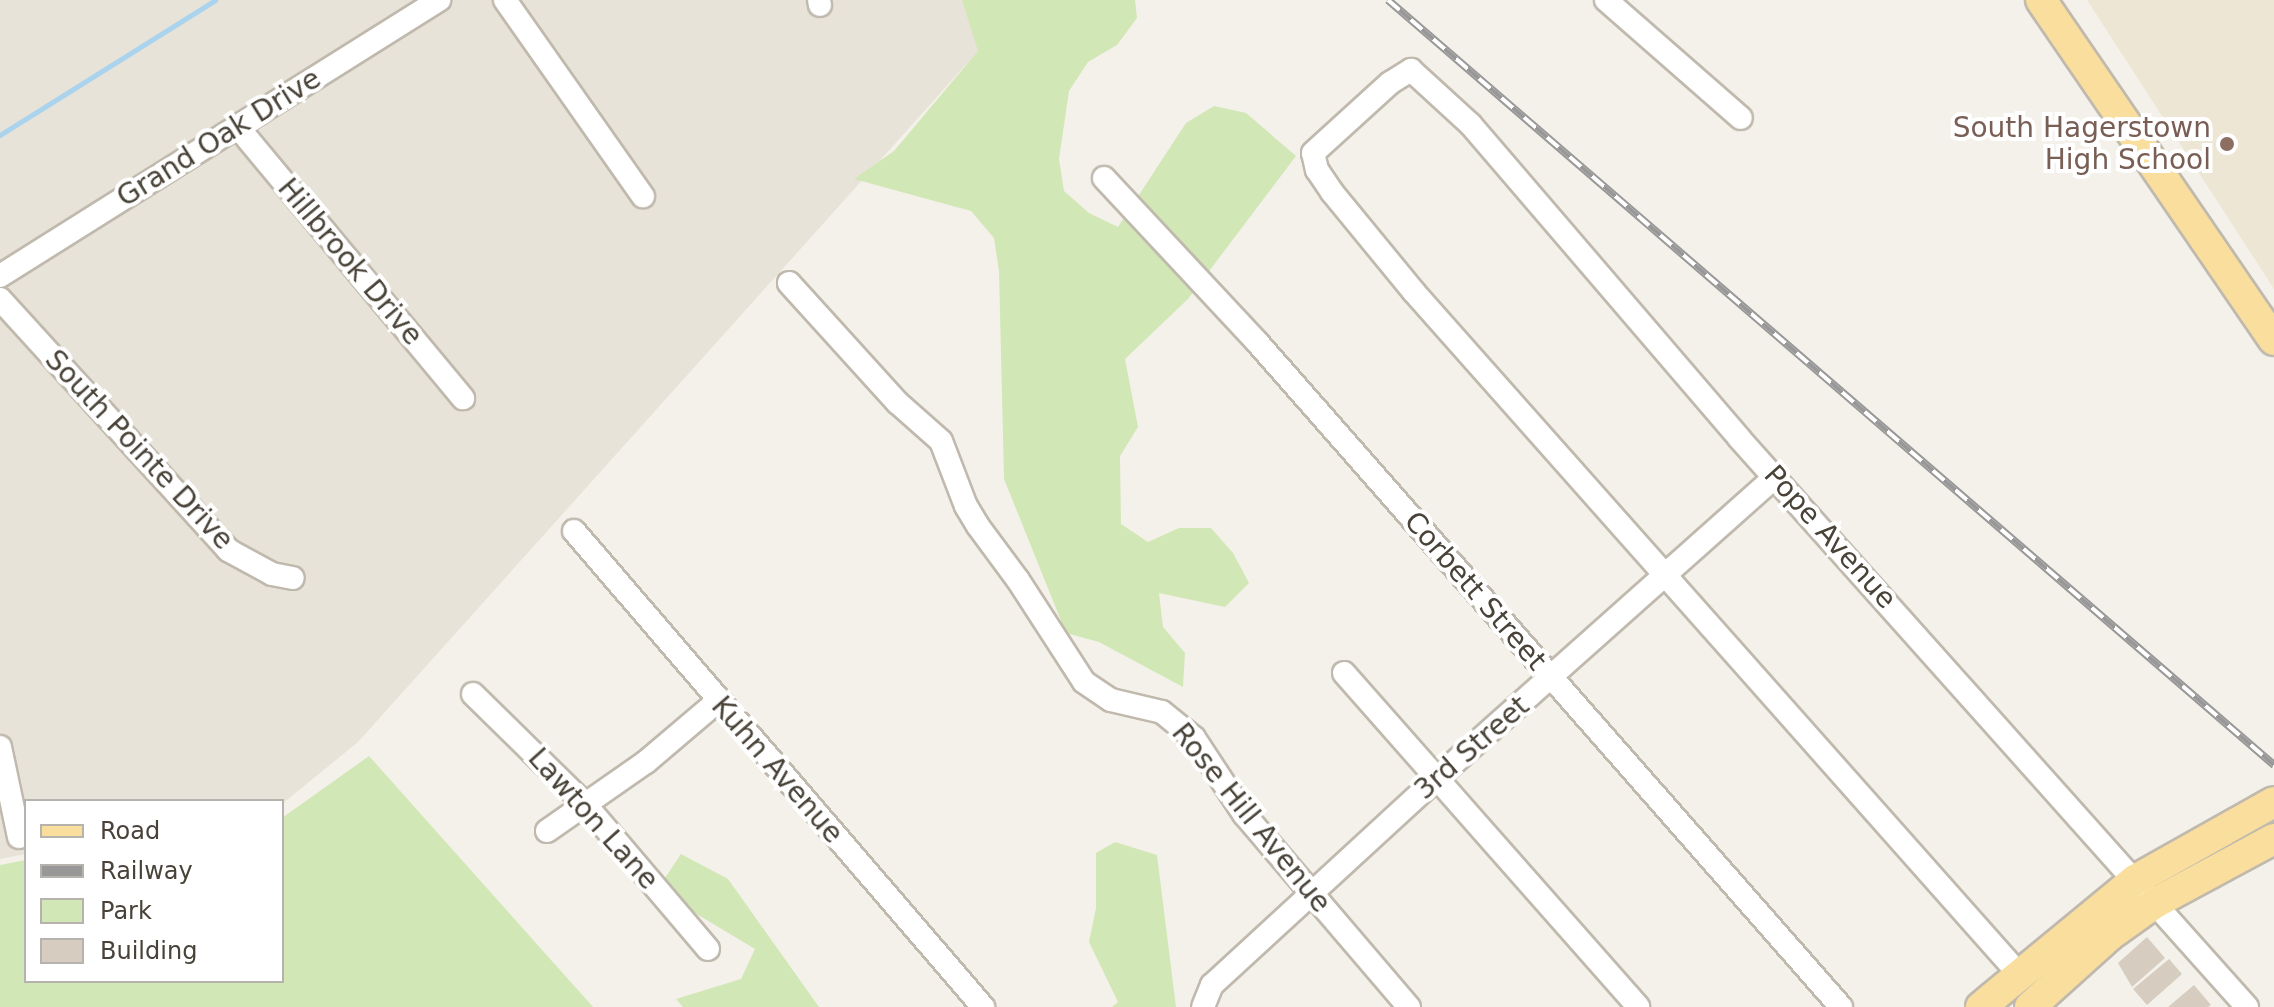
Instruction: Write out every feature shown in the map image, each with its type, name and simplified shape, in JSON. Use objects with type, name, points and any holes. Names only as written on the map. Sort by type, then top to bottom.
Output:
[{"type":"main road","points":[[2041,0],[2274,340]]},
{"type":"main road","points":[[1981,1007],[2135,880],[2274,802]]},
{"type":"main road","points":[[2038,1004],[2110,935],[2155,903],[2274,839]]},
{"type":"street","name":"Grand Oak Drive","points":[[0,276],[439,0]]},
{"type":"street","points":[[505,0],[643,196]]},
{"type":"street","points":[[1606,0],[1741,118]]},
{"type":"street","name":"Pope Avenue","points":[[1666,576],[1359,227],[1317,170],[1313,153],[1362,105],[1411,70],[1471,125],[1739,438],[2247,1007]]},
{"type":"street","name":"Hillbrook Drive","points":[[237,126],[463,398]]},
{"type":"street","name":"Corbett Street","points":[[1104,178],[1257,342],[1841,1007]]},
{"type":"street","name":"Rose Hill Avenue","points":[[789,283],[882,386],[941,441],[966,506],[1084,682],[1111,700],[1152,709],[1177,722],[1209,758],[1244,814],[1409,1007]]},
{"type":"street","name":"South Pointe Drive","points":[[0,299],[228,550],[272,574],[293,578]]},
{"type":"street","name":"3rd Street","points":[[1203,1007],[1212,985],[1437,778],[1776,476]]},
{"type":"street","name":"Kuhn Avenue","points":[[574,531],[983,1007]]},
{"type":"street","points":[[1666,576],[2019,974]]},
{"type":"street","points":[[1344,673],[1638,1007]]},
{"type":"street","name":"Lawton Lane","points":[[473,694],[585,804],[708,949]]},
{"type":"street","points":[[547,831],[646,762],[718,701]]},
{"type":"street","points":[[0,747],[19,837]]},
{"type":"shaded area","points":[[0,0],[981,0],[988,40],[358,742],[284,802],[284,799],[24,799],[24,854],[0,859]]},
{"type":"shaded area","name":"South Hagerstown High School","points":[[2087,0],[2274,0],[2274,289]]},
{"type":"green space","points":[[962,0],[1135,0],[1137,18],[1117,45],[1088,62],[1069,91],[1059,159],[1064,191],[1089,213],[1118,227],[1186,123],[1214,106],[1246,113],[1296,156],[1188,299],[1125,359],[1138,427],[1120,456],[1121,524],[1148,542],[1179,528],[1211,528],[1233,553],[1249,583],[1225,607],[1159,593],[1163,627],[1185,653],[1183,687],[1099,642],[1066,633],[1004,479],[999,271],[994,238],[971,211],[854,179],[894,151],[978,51]]},
{"type":"green space","points":[[369,756],[593,1007],[0,1007],[0,865],[24,860],[24,983],[284,983],[284,817]]},
{"type":"green space","points":[[1115,842],[1157,855],[1176,1007],[1112,1007],[1118,1002],[1089,942],[1096,908],[1096,853]]},
{"type":"green space","points":[[681,854],[728,879],[819,1007],[683,1007],[676,999],[741,979],[755,949],[685,907],[663,881]]},
{"type":"building","points":[[2147,937],[2165,958],[2132,987],[2118,963]]},
{"type":"building","points":[[2169,959],[2182,974],[2147,1005],[2133,989]]},
{"type":"building","points":[[2194,985],[2211,1005],[2168,1007]]},
{"type":"waterway","points":[[0,135],[215,0]]},
{"type":"railway","points":[[1388,0],[2274,765]]},
{"type":"place","name":"South Hagerstown High School","points":[[2227,144]]}]
